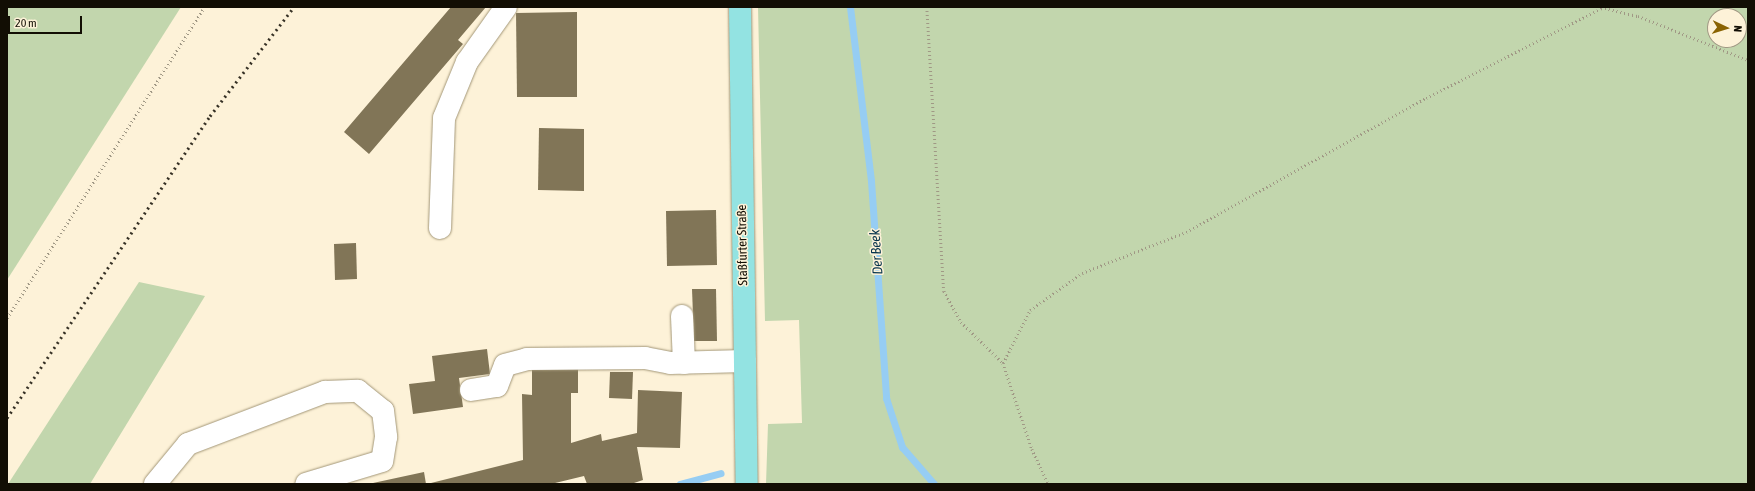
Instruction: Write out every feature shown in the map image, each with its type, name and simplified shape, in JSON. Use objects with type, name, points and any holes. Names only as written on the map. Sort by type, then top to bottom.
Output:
[{"type":"main road","name":"Staßfurter Straße","points":[[740,7],[747,484]]},
{"type":"lane","points":[[440,228],[444,118],[467,62],[506,7]]},
{"type":"lane","points":[[682,316],[684,363]]},
{"type":"lane","points":[[471,390],[497,386],[505,365],[527,359],[645,358],[684,363],[745,362]]},
{"type":"lane","points":[[155,484],[188,444],[325,392],[358,391],[383,411],[386,437],[382,461],[306,484]]},
{"type":"path","points":[[7,318],[204,7]]},
{"type":"path","points":[[927,7],[944,291],[961,322],[1003,363],[1032,449],[1048,484]]},
{"type":"path","points":[[1003,363],[1030,310],[1082,273],[1186,232],[1426,98],[1602,7],[1638,16],[1748,60]]},
{"type":"green space","points":[[7,7],[181,7],[7,280]]},
{"type":"green space","points":[[758,7],[1748,7],[1748,484],[766,484],[768,424],[802,423],[799,320],[765,321]]},
{"type":"green space","points":[[139,282],[205,296],[90,484],[8,484]]},
{"type":"building","points":[[451,7],[486,7],[458,40],[463,44],[369,154],[344,132]]},
{"type":"building","points":[[577,12],[577,97],[517,97],[516,13]]},
{"type":"building","points":[[539,128],[584,129],[584,191],[538,190]]},
{"type":"building","points":[[716,210],[717,265],[667,266],[666,211]]},
{"type":"building","points":[[356,243],[357,279],[335,280],[334,244]]},
{"type":"building","points":[[692,289],[716,289],[717,341],[694,341]]},
{"type":"building","points":[[487,349],[490,374],[459,378],[463,407],[413,414],[409,384],[435,381],[432,356]]},
{"type":"building","points":[[532,368],[578,368],[578,393],[571,393],[571,443],[601,434],[602,441],[637,433],[638,390],[682,392],[680,448],[637,447],[643,480],[631,484],[587,484],[584,476],[551,484],[427,484],[523,460],[522,394],[532,395]]},
{"type":"building","points":[[610,372],[633,372],[632,399],[609,398]]},
{"type":"building","points":[[424,472],[426,484],[373,483]]},
{"type":"waterway","name":"Der Beek","points":[[850,7],[871,181],[886,398],[902,447],[934,484]]},
{"type":"waterway","points":[[680,484],[721,473]]},
{"type":"railway","points":[[7,418],[210,116],[294,7]]}]
